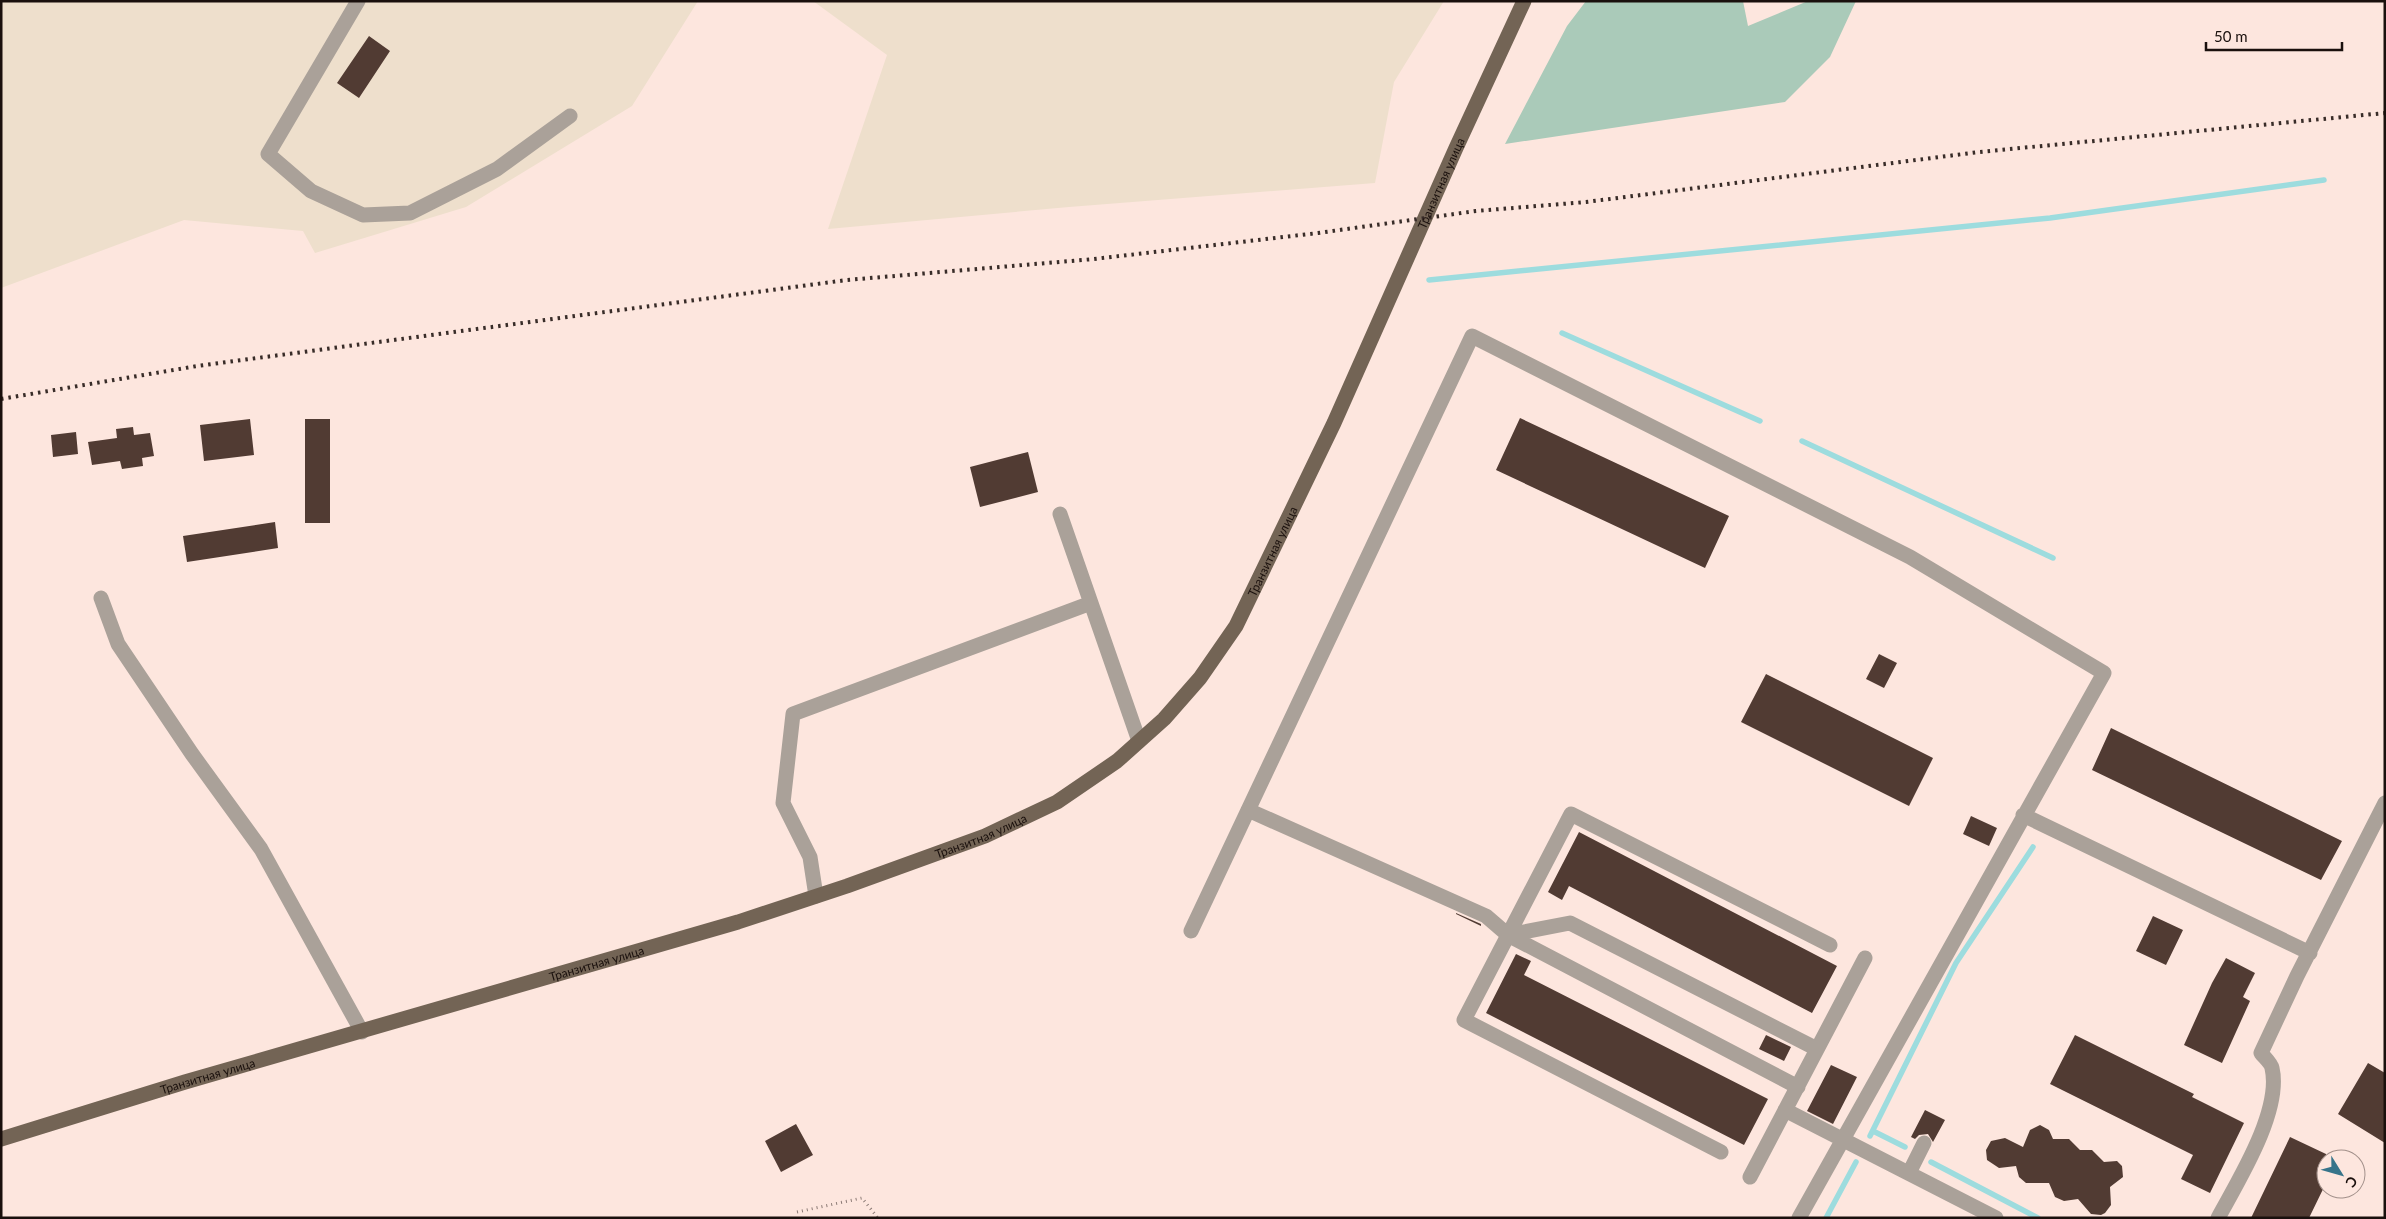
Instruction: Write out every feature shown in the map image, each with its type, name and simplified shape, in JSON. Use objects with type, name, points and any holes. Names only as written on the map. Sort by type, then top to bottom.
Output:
[{"type":"main road","name":"Транзитная улица","points":[[1,1139],[185,1082],[738,922],[816,896],[985,836],[1057,802],[1117,761],[1164,719],[1200,678],[1236,626],[1381,322],[1456,148],[1524,1]]},
{"type":"lane","points":[[358,1],[268,154],[311,191],[363,215],[410,213],[497,169],[570,116]]},
{"type":"lane","points":[[1191,931],[1472,336],[1910,557],[2104,673],[1799,1218]]},
{"type":"lane","points":[[1060,514],[1139,742]]},
{"type":"lane","points":[[101,598],[118,644],[192,754],[261,849],[362,1032]]},
{"type":"lane","points":[[816,896],[810,857],[783,803],[793,714],[1091,603]]},
{"type":"lane","points":[[2218,1218],[2247,1165],[2272,1105],[2272,1067],[2260,1053],[2385,803]]},
{"type":"lane","points":[[1248,810],[1486,916],[1508,935],[1798,1086]]},
{"type":"lane","points":[[1721,1152],[1464,1020],[1571,814],[1830,945]]},
{"type":"lane","points":[[2023,815],[2310,954]]},
{"type":"lane","points":[[1508,935],[1570,923],[1817,1049]]},
{"type":"lane","points":[[1750,1178],[1865,958]]},
{"type":"lane","points":[[1785,1110],[1996,1218]]},
{"type":"lane","points":[[1909,1172],[1924,1143]]},
{"type":"path","points":[[797,1212],[862,1198],[878,1218]]},
{"type":"shaded area","points":[[1,1],[698,1],[632,106],[466,207],[315,253],[303,231],[184,220],[1,288]]},
{"type":"shaded area","points":[[813,1],[1444,1],[1394,82],[1375,183],[1069,207],[828,229],[887,55]]},
{"type":"green space","points":[[1586,1],[1743,1],[1748,26],[1808,1],[1856,1],[1830,57],[1785,102],[1505,144],[1567,26]]},
{"type":"building","points":[[369,36],[390,51],[359,98],[337,83]]},
{"type":"building","points":[[1520,418],[1729,516],[1705,568],[1496,470]]},
{"type":"building","points":[[250,419],[254,455],[204,461],[200,425]]},
{"type":"building","points":[[305,419],[330,419],[330,523],[305,523]]},
{"type":"building","points":[[133,427],[134,435],[150,433],[154,456],[142,458],[143,466],[122,469],[120,461],[92,465],[88,442],[117,438],[116,429]]},
{"type":"building","points":[[76,432],[78,454],[53,457],[51,435]]},
{"type":"building","points":[[1028,452],[1038,492],[980,507],[970,467]]},
{"type":"building","points":[[275,522],[278,548],[187,562],[183,536]]},
{"type":"building","points":[[1879,654],[1897,663],[1884,688],[1866,679]]},
{"type":"building","points":[[1766,674],[1933,758],[1909,806],[1741,722]]},
{"type":"building","points":[[2111,728],[2342,841],[2321,880],[2092,770]]},
{"type":"building","points":[[1971,816],[1997,828],[1989,846],[1963,834]]},
{"type":"building","points":[[1579,832],[1837,966],[1812,1013],[1569,886],[1562,900],[1548,892]]},
{"type":"building","points":[[1456,914],[1481,924],[1481,926]]},
{"type":"building","points":[[2153,916],[2183,930],[2166,965],[2136,951]]},
{"type":"building","points":[[1516,954],[1531,961],[1524,975],[1768,1099],[1744,1145],[1486,1013]]},
{"type":"building","points":[[2226,958],[2255,973],[2243,997],[2250,1001],[2222,1063],[2184,1045],[2212,983]]},
{"type":"building","points":[[1766,1035],[1791,1047],[1784,1061],[1759,1049]]},
{"type":"building","points":[[2075,1035],[2194,1094],[2192,1097],[2244,1123],[2210,1193],[2181,1179],[2193,1155],[2050,1084]]},
{"type":"building","points":[[2368,1063],[2385,1073],[2385,1143],[2338,1114]]},
{"type":"building","points":[[1831,1065],[1857,1077],[1833,1124],[1807,1111]]},
{"type":"building","points":[[1925,1110],[1945,1120],[1933,1142],[1928,1134],[1919,1135],[1915,1139],[1911,1137]]},
{"type":"building","points":[[796,1124],[813,1155],[781,1172],[765,1141]]},
{"type":"building","points":[[2040,1125],[2049,1130],[2053,1139],[2069,1139],[2080,1150],[2092,1150],[2104,1162],[2117,1161],[2122,1166],[2123,1177],[2110,1187],[2111,1205],[2105,1213],[2101,1215],[2091,1214],[2078,1199],[2064,1201],[2055,1197],[2049,1183],[2026,1183],[2019,1177],[2016,1166],[1999,1168],[1987,1160],[1986,1150],[1991,1141],[2005,1138],[2023,1147],[2030,1130]]},
{"type":"building","points":[[2290,1137],[2316,1149],[2316,1199],[2318,1199],[2309,1218],[2251,1218]]},
{"type":"waterway","points":[[1429,280],[2050,218],[2324,180]]},
{"type":"waterway","points":[[1562,333],[1760,421]]},
{"type":"waterway","points":[[1802,441],[2053,558]]},
{"type":"waterway","points":[[1870,1136],[1956,963],[2033,847]]},
{"type":"waterway","points":[[1873,1131],[1905,1147]]},
{"type":"waterway","points":[[1826,1218],[1856,1162]]},
{"type":"waterway","points":[[1931,1162],[2038,1218]]},
{"type":"railway","points":[[1,399],[197,366],[847,280],[1094,259],[1318,233],[1476,211],[1586,202],[1979,152],[2385,113]]}]
